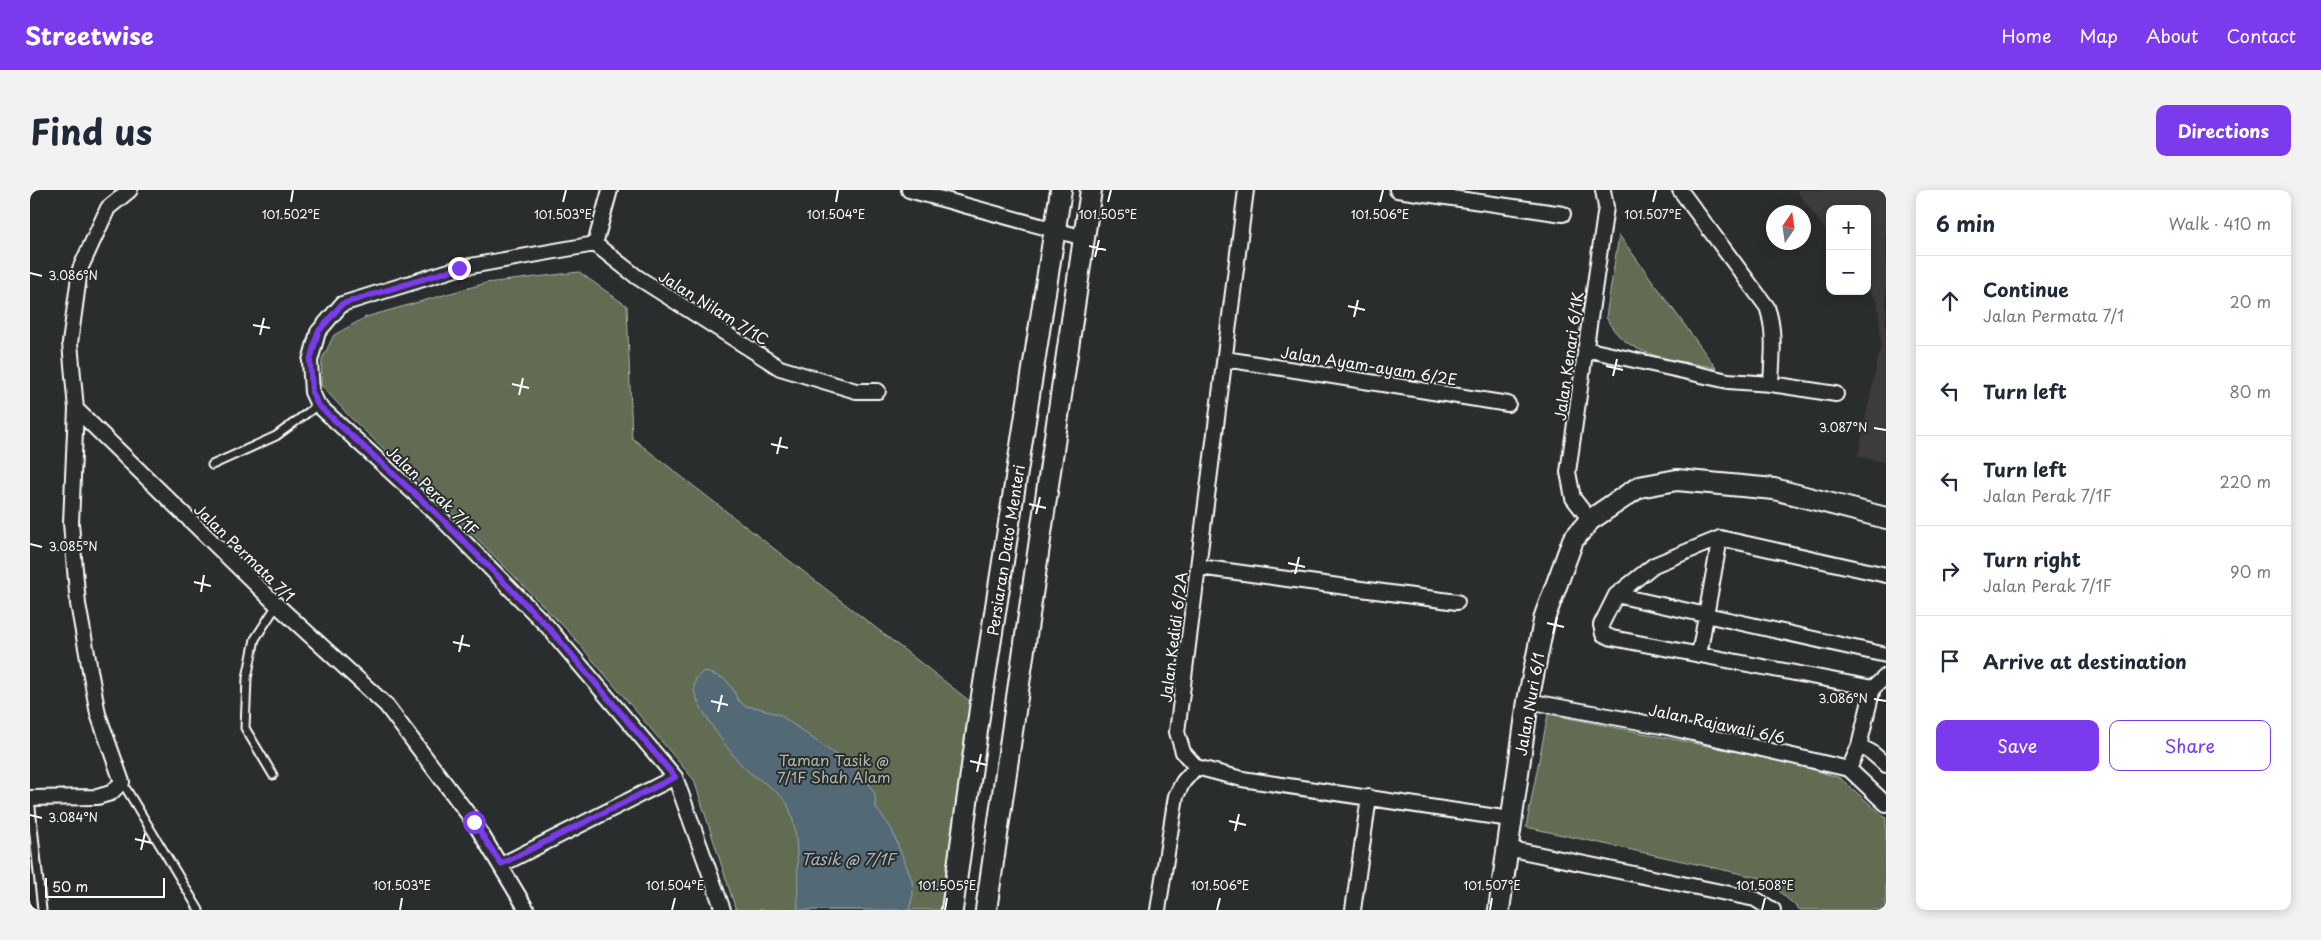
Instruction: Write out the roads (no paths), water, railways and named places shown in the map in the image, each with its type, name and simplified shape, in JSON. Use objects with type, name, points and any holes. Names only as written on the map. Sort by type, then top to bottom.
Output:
[{"type":"main road","name":"Persiaran Dato' Menteri","points":[[952,910],[980,709],[1061,190]]},
{"type":"main road","points":[[986,910],[1091,190]]},
{"type":"main road","name":"Jalan Nuri 6/1","points":[[1499,910],[1510,818],[1528,702],[1545,616],[1573,540],[1590,520],[1639,487],[1677,480],[1774,489],[1886,518]]},
{"type":"street","points":[[30,798],[97,797],[111,793],[122,782],[98,714],[78,604],[71,522],[76,409],[70,343],[80,269],[108,208],[130,190]]},
{"type":"street","points":[[318,405],[312,392],[310,361],[318,332],[342,304],[459,268],[596,244],[610,190]]},
{"type":"street","points":[[909,190],[1055,232],[1084,238]]},
{"type":"street","name":"Jalan Kedidi 6/2A","points":[[1196,767],[1183,752],[1178,732],[1246,190]]},
{"type":"street","points":[[1397,190],[1564,214]]},
{"type":"street","name":"Jalan Kenari 6/1K","points":[[1590,520],[1573,498],[1568,472],[1606,207],[1603,190]]},
{"type":"street","points":[[1680,190],[1767,307],[1772,320],[1773,334],[1771,384]]},
{"type":"street","name":"Jalan Nilam 7/1C","points":[[596,244],[637,277],[780,368],[856,391],[878,391]]},
{"type":"street","points":[[1585,349],[1728,381],[1771,384],[1836,394]]},
{"type":"street","name":"Jalan Ayam-ayam 6/2E","points":[[1225,359],[1508,404]]},
{"type":"street","name":"Jalan Perak 7/1F","points":[[318,405],[438,515],[548,627],[675,777],[723,910]]},
{"type":"street","name":"Jalan Permata 7/1","points":[[76,409],[276,605],[386,705],[474,822],[528,910]]},
{"type":"street","points":[[1699,655],[1720,538]]},
{"type":"street","points":[[1873,688],[1612,638],[1603,634],[1600,625],[1616,595],[1654,565],[1720,538],[1886,575]]},
{"type":"street","points":[[1198,567],[1457,602]]},
{"type":"street","points":[[1616,595],[1886,654]]},
{"type":"street","points":[[1848,769],[1859,746],[1873,688],[1886,676]]},
{"type":"street","name":"Jalan Rajawali 6/6","points":[[1528,702],[1676,729],[1848,769],[1886,804]]},
{"type":"street","points":[[1859,746],[1871,752],[1886,765]]},
{"type":"street","points":[[1158,910],[1176,796],[1183,782],[1196,767],[1242,778],[1510,818]]},
{"type":"street","points":[[501,864],[675,777]]},
{"type":"street","points":[[1353,910],[1369,797]]},
{"type":"street","points":[[1507,848],[1754,899],[1773,910]]},
{"type":"lane","points":[[212,465],[276,436],[318,405]]},
{"type":"lane","points":[[273,775],[245,728],[247,678],[255,639],[276,605]]},
{"type":"lane","points":[[122,782],[199,910]]},
{"type":"lane","points":[[30,798],[42,910]]},
{"type":"water","name":"Tasik @ 7/1F","points":[[704,671],[725,679],[733,689],[737,699],[745,706],[759,708],[780,715],[864,775],[875,794],[876,808],[891,828],[912,880],[913,895],[909,910],[798,910],[797,846],[790,810],[778,793],[743,766],[708,720],[694,689],[696,678]]},
{"type":"park label","name":"Taman Tasik @ 7/1F Shah Alam","points":[[834,768]]}]
